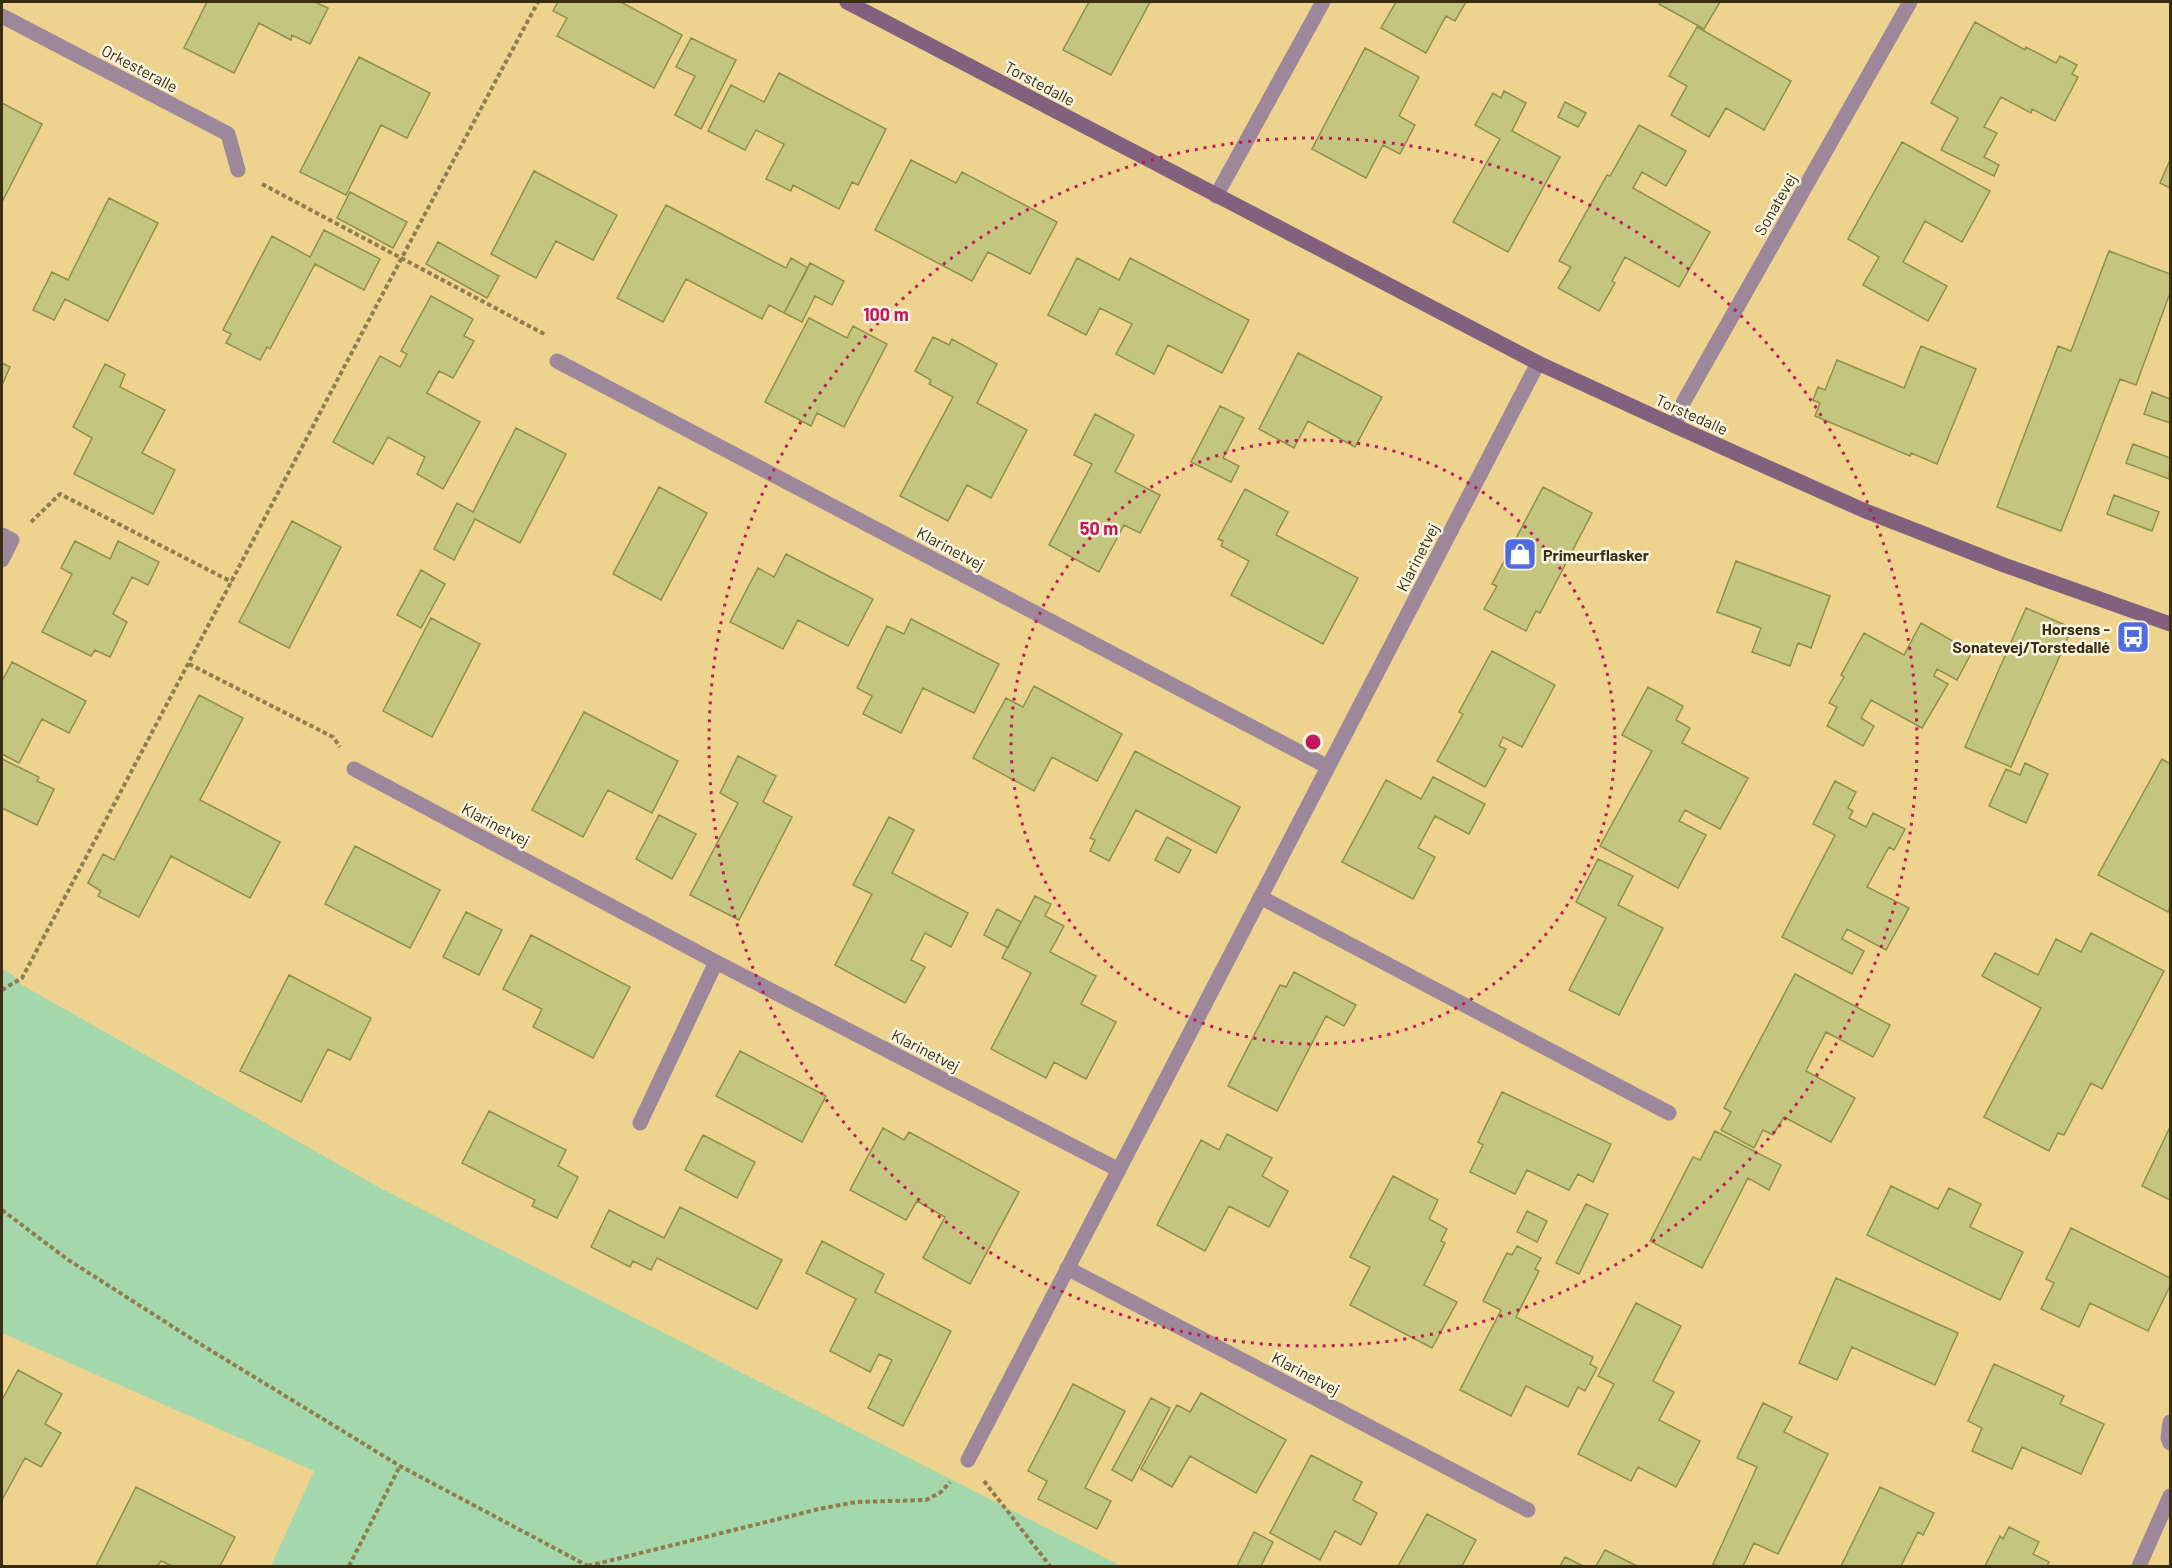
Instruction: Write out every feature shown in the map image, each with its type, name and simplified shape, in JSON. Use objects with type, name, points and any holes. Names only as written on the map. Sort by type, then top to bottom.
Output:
[{"type":"street","name":"Torstedalle","points":[[847,2],[1538,363],[1863,510],[2004,565],[2170,624]]},
{"type":"street","points":[[1216,196],[1323,2]]},
{"type":"street","name":"Sonatevej","points":[[1675,426],[1689,392],[1910,2]]},
{"type":"street","name":"Orkesteralle","points":[[2,16],[228,134],[238,170]]},
{"type":"street","name":"Klarinetvej","points":[[557,361],[1328,767]]},
{"type":"street","name":"Klarinetvej","points":[[968,1460],[1538,363]]},
{"type":"street","points":[[2,560],[7,538]]},
{"type":"street","name":"Klarinetvej","points":[[354,769],[716,962],[1119,1170]]},
{"type":"street","points":[[1260,897],[1669,1113]]},
{"type":"street","points":[[640,1123],[716,962]]},
{"type":"street","name":"Klarinetvej","points":[[1067,1268],[1528,1510]]},
{"type":"street","points":[[2170,1422],[2168,1438],[2170,1443]]},
{"type":"street","points":[[2139,1566],[2170,1496]]},
{"type":"path","points":[[2,990],[22,978],[401,257],[538,2]]},
{"type":"path","points":[[238,170],[546,333],[557,361]]},
{"type":"path","points":[[7,538],[60,494],[232,582]]},
{"type":"path","points":[[189,664],[333,737],[354,769]]},
{"type":"path","points":[[2,1210],[67,1259],[192,1339],[400,1466],[587,1566],[819,1509],[856,1502],[926,1500],[941,1492],[968,1460],[1050,1566]]},
{"type":"path","points":[[349,1566],[400,1466]]},
{"type":"green space","points":[[2,969],[13,975],[22,985],[382,1189],[1121,1566],[271,1566],[314,1471],[2,1333]]},
{"type":"building","points":[[207,2],[315,2],[328,8],[310,44],[292,35],[291,40],[259,23],[234,73],[184,48]]},
{"type":"building","points":[[558,2],[621,2],[682,35],[654,88],[557,36],[567,18],[553,11]]},
{"type":"building","points":[[1089,2],[1150,2],[1111,75],[1063,50]]},
{"type":"building","points":[[1396,2],[1466,2],[1455,21],[1446,16],[1426,53],[1381,28]]},
{"type":"building","points":[[1661,2],[1720,2],[1704,29],[1659,4]]},
{"type":"building","points":[[1975,22],[2025,50],[2026,47],[2056,63],[2060,56],[2077,65],[2072,74],[2078,77],[2055,121],[2032,109],[2031,113],[2001,97],[1984,127],[1997,133],[1984,157],[1999,165],[1994,176],[1941,150],[1958,118],[1931,103]]},
{"type":"building","points":[[1697,27],[1791,81],[1764,130],[1726,108],[1709,137],[1671,115],[1687,86],[1669,76]]},
{"type":"building","points":[[691,38],[736,60],[701,129],[675,115],[695,76],[676,67]]},
{"type":"building","points":[[1365,48],[1419,77],[1399,116],[1415,125],[1400,154],[1383,145],[1366,178],[1312,149]]},
{"type":"building","points":[[359,57],[430,93],[407,138],[381,125],[346,195],[300,172]]},
{"type":"building","points":[[779,73],[886,129],[858,185],[852,182],[839,209],[793,185],[791,191],[766,179],[784,144],[756,130],[745,150],[708,131],[731,85],[764,102]]},
{"type":"building","points":[[1504,91],[1526,103],[1512,131],[1560,157],[1508,252],[1453,222],[1500,139],[1475,125],[1493,93],[1501,98]]},
{"type":"building","points":[[1565,102],[1586,113],[1578,127],[1558,117]]},
{"type":"building","points":[[2,103],[42,124],[2,202]]},
{"type":"building","points":[[1639,125],[1686,151],[1666,186],[1642,172],[1633,188],[1710,232],[1679,287],[1625,257],[1612,281],[1615,283],[1599,311],[1558,288],[1571,267],[1559,261],[1607,175],[1610,176]]},
{"type":"building","points":[[1902,142],[1990,191],[1962,242],[1925,221],[1903,262],[1947,286],[1928,321],[1863,285],[1879,257],[1848,239]]},
{"type":"building","points":[[911,160],[956,183],[962,172],[1057,222],[1030,274],[988,252],[972,281],[875,230]]},
{"type":"building","points":[[2170,160],[2170,188],[2160,183]]},
{"type":"building","points":[[534,171],[617,215],[593,260],[556,241],[536,278],[491,254]]},
{"type":"building","points":[[350,192],[407,222],[393,248],[337,218]]},
{"type":"building","points":[[109,198],[158,223],[108,321],[65,299],[54,320],[33,310],[52,272],[68,280]]},
{"type":"building","points":[[666,205],[786,268],[791,258],[808,268],[784,313],[769,305],[762,319],[686,279],[663,322],[617,298]]},
{"type":"building","points":[[324,230],[380,259],[364,290],[315,264],[270,349],[267,347],[260,360],[226,343],[231,334],[223,330],[272,236],[310,257]]},
{"type":"building","points":[[438,242],[499,276],[487,298],[426,264]]},
{"type":"building","points":[[2109,251],[2170,274],[2170,293],[2136,385],[2120,379],[2061,531],[1997,507],[2058,346],[2071,351]]},
{"type":"building","points":[[1077,258],[1119,280],[1130,258],[1249,320],[1222,373],[1168,345],[1154,374],[1116,354],[1132,324],[1100,308],[1086,335],[1048,315]]},
{"type":"building","points":[[810,263],[844,281],[832,305],[815,296],[802,322],[784,313]]},
{"type":"building","points":[[431,296],[473,319],[464,336],[474,341],[453,378],[439,371],[427,393],[480,422],[443,489],[417,474],[425,457],[388,437],[373,464],[333,442],[380,356],[400,367],[407,354],[401,351]]},
{"type":"building","points":[[809,318],[847,338],[853,326],[887,344],[844,427],[817,413],[811,426],[765,402]]},
{"type":"building","points":[[933,337],[949,345],[952,339],[997,364],[977,403],[1027,430],[991,498],[967,485],[948,521],[900,496],[953,397],[929,384],[931,380],[915,371]]},
{"type":"building","points":[[1921,346],[1976,369],[1937,464],[1911,453],[1910,456],[1815,416],[1820,403],[1813,400],[1818,387],[1825,390],[1837,360],[1904,388]]},
{"type":"building","points":[[1298,353],[1382,397],[1355,447],[1308,421],[1294,448],[1259,429]]},
{"type":"building","points":[[2,363],[10,367],[2,385]]},
{"type":"building","points":[[105,364],[125,374],[120,387],[165,410],[142,453],[175,470],[153,514],[74,474],[92,438],[73,427]]},
{"type":"building","points":[[2152,392],[2170,399],[2170,423],[2144,414]]},
{"type":"building","points":[[1220,406],[1244,418],[1223,458],[1239,466],[1231,482],[1191,462]]},
{"type":"building","points":[[1095,414],[1134,435],[1115,472],[1160,495],[1140,533],[1124,525],[1099,572],[1049,545],[1092,464],[1074,455]]},
{"type":"building","points":[[516,428],[566,454],[520,543],[475,519],[454,560],[434,549],[457,503],[473,512]]},
{"type":"building","points":[[2133,444],[2170,458],[2169,479],[2126,463]]},
{"type":"building","points":[[659,487],[707,513],[661,600],[613,574]]},
{"type":"building","points":[[1543,487],[1592,513],[1540,613],[1536,611],[1526,631],[1484,609],[1497,586],[1492,584]]},
{"type":"building","points":[[1245,489],[1288,512],[1276,535],[1358,578],[1323,644],[1231,595],[1249,561],[1221,546],[1223,541],[1218,539]]},
{"type":"building","points":[[2114,495],[2159,512],[2152,531],[2107,514]]},
{"type":"building","points":[[292,521],[341,547],[289,648],[239,622]]},
{"type":"building","points":[[75,541],[110,559],[118,541],[159,562],[148,585],[132,577],[113,614],[127,622],[110,657],[95,650],[91,656],[42,632],[72,574],[61,568]]},
{"type":"building","points":[[786,554],[873,599],[848,646],[798,620],[783,649],[730,622],[758,568],[774,577]]},
{"type":"building","points":[[1736,561],[1830,596],[1811,648],[1798,643],[1790,666],[1752,652],[1761,628],[1717,612]]},
{"type":"building","points":[[421,570],[445,584],[421,628],[397,615]]},
{"type":"building","points":[[2026,608],[2072,628],[2011,767],[1965,747]]},
{"type":"building","points":[[431,618],[480,644],[432,737],[383,711]]},
{"type":"building","points":[[911,619],[999,664],[974,713],[923,688],[901,733],[863,714],[872,696],[857,688],[887,626],[904,634]]},
{"type":"building","points":[[1921,623],[1972,652],[1957,680],[1937,669],[1934,676],[1948,684],[1922,728],[1871,700],[1861,718],[1874,726],[1863,746],[1827,726],[1837,707],[1829,703],[1864,633],[1904,655]]},
{"type":"building","points":[[1492,651],[1555,685],[1522,747],[1503,737],[1499,746],[1506,749],[1485,787],[1437,761],[1463,714],[1459,712]]},
{"type":"building","points":[[12,662],[86,701],[69,733],[42,719],[19,763],[2,754],[2,681]]},
{"type":"building","points":[[1034,686],[1122,734],[1097,781],[1052,757],[1034,791],[973,758],[1006,698],[1023,707]]},
{"type":"building","points":[[1648,687],[1683,706],[1676,720],[1690,728],[1682,743],[1748,778],[1720,829],[1685,810],[1679,821],[1706,835],[1678,888],[1600,846],[1652,751],[1622,735]]},
{"type":"building","points":[[199,695],[243,718],[200,800],[280,842],[250,898],[171,856],[139,917],[98,896],[101,891],[88,883],[103,854],[114,860]]},
{"type":"building","points":[[584,712],[678,761],[652,813],[608,790],[583,837],[532,810]]},
{"type":"building","points":[[1135,751],[1240,807],[1216,853],[1136,810],[1109,861],[1090,851],[1095,840],[1090,838]]},
{"type":"building","points":[[738,756],[776,776],[763,802],[792,817],[739,920],[690,895],[738,803],[720,793]]},
{"type":"building","points":[[2,759],[39,777],[37,781],[54,789],[37,825],[2,808]]},
{"type":"building","points":[[2162,759],[2170,764],[2170,907],[2168,912],[2098,875]]},
{"type":"building","points":[[2025,763],[2048,774],[2026,823],[1989,806],[2006,769],[2020,775]]},
{"type":"building","points":[[1433,777],[1485,804],[1469,834],[1435,816],[1418,848],[1435,857],[1413,899],[1342,862],[1386,780],[1421,799]]},
{"type":"building","points":[[1835,781],[1856,792],[1848,808],[1853,811],[1849,818],[1866,827],[1873,813],[1905,829],[1894,850],[1889,847],[1867,887],[1909,908],[1886,950],[1847,929],[1842,939],[1864,951],[1852,974],[1782,937],[1835,835],[1813,824]]},
{"type":"building","points":[[659,815],[696,834],[672,879],[636,859]]},
{"type":"building","points":[[889,817],[914,830],[892,873],[968,913],[951,947],[925,933],[911,960],[925,967],[905,1003],[835,965],[872,894],[853,885]]},
{"type":"building","points":[[1167,837],[1191,850],[1179,873],[1155,860]]},
{"type":"building","points":[[355,846],[440,890],[410,948],[325,904]]},
{"type":"building","points":[[1598,859],[1633,876],[1618,905],[1663,928],[1619,1015],[1569,990],[1606,918],[1576,902]]},
{"type":"building","points":[[1035,896],[1051,904],[1045,916],[1064,926],[1050,952],[1096,976],[1081,1004],[1116,1022],[1086,1079],[1054,1062],[1046,1078],[991,1049],[1031,973],[1002,958]]},
{"type":"building","points":[[997,909],[1021,922],[1008,948],[984,935]]},
{"type":"building","points":[[466,912],[502,930],[479,975],[443,957]]},
{"type":"building","points":[[2091,933],[2164,971],[2102,1089],[2091,1083],[2064,1135],[2058,1133],[2049,1151],[1984,1117],[2041,1008],[1982,976],[1995,953],[2038,975],[2056,939],[2081,952]]},
{"type":"building","points":[[531,935],[630,987],[593,1058],[533,1027],[542,1009],[503,989]]},
{"type":"building","points":[[1294,972],[1356,1005],[1344,1026],[1326,1016],[1277,1111],[1228,1086],[1280,985],[1286,987]]},
{"type":"building","points":[[1795,974],[1890,1025],[1873,1057],[1826,1032],[1806,1071],[1855,1098],[1831,1142],[1784,1117],[1773,1135],[1763,1130],[1754,1148],[1721,1130],[1731,1112],[1724,1108]]},
{"type":"building","points":[[289,975],[371,1018],[350,1060],[328,1049],[301,1102],[240,1071]]},
{"type":"building","points":[[740,1051],[826,1096],[802,1142],[716,1096]]},
{"type":"building","points":[[1502,1092],[1611,1144],[1593,1182],[1578,1174],[1569,1190],[1527,1170],[1515,1194],[1470,1172],[1483,1145],[1478,1142]]},
{"type":"building","points":[[489,1111],[566,1150],[558,1166],[578,1177],[557,1218],[532,1206],[535,1200],[462,1163]]},
{"type":"building","points":[[2170,1127],[2170,1200],[2142,1186]]},
{"type":"building","points":[[883,1128],[904,1140],[909,1132],[1019,1192],[970,1284],[923,1258],[945,1217],[917,1201],[906,1220],[850,1190]]},
{"type":"building","points":[[1715,1131],[1781,1165],[1769,1190],[1748,1178],[1702,1268],[1650,1241],[1693,1157],[1700,1160]]},
{"type":"building","points":[[1227,1134],[1272,1158],[1262,1176],[1288,1191],[1269,1227],[1229,1206],[1205,1251],[1157,1225],[1201,1140],[1219,1150]]},
{"type":"building","points":[[703,1135],[755,1162],[737,1198],[685,1170]]},
{"type":"building","points":[[1393,1176],[1438,1200],[1429,1219],[1447,1229],[1441,1241],[1445,1243],[1424,1285],[1457,1302],[1432,1348],[1350,1305],[1370,1267],[1350,1257]]},
{"type":"building","points":[[1891,1186],[1938,1209],[1949,1188],[1981,1204],[1970,1227],[2023,1252],[2000,1300],[1867,1235]]},
{"type":"building","points":[[1586,1204],[1608,1214],[1579,1274],[1556,1263]]},
{"type":"building","points":[[680,1207],[782,1260],[757,1309],[657,1258],[651,1270],[633,1261],[630,1267],[591,1247],[609,1210],[664,1238]]},
{"type":"building","points":[[1527,1211],[1547,1221],[1537,1242],[1517,1232]]},
{"type":"building","points":[[2071,1228],[2170,1278],[2170,1286],[2148,1331],[2090,1303],[2079,1327],[2041,1309],[2054,1283],[2046,1279]]},
{"type":"building","points":[[822,1241],[884,1274],[875,1292],[951,1331],[903,1426],[868,1408],[892,1360],[879,1354],[870,1372],[830,1351],[856,1299],[806,1273]]},
{"type":"building","points":[[1517,1246],[1541,1258],[1535,1269],[1539,1271],[1516,1317],[1593,1357],[1590,1364],[1597,1368],[1585,1391],[1578,1387],[1568,1407],[1526,1386],[1511,1416],[1460,1390],[1501,1310],[1483,1301],[1507,1253],[1512,1255]]},
{"type":"building","points":[[1836,1278],[1958,1333],[1935,1385],[1852,1347],[1837,1380],[1799,1363]]},
{"type":"building","points":[[1636,1303],[1681,1326],[1653,1381],[1674,1392],[1659,1420],[1700,1441],[1676,1487],[1638,1467],[1631,1481],[1578,1454],[1614,1384],[1598,1376]]},
{"type":"building","points":[[1994,1364],[2064,1396],[2060,1404],[2104,1424],[2081,1474],[2022,1447],[2012,1469],[1972,1451],[1982,1428],[1968,1421]]},
{"type":"building","points":[[18,1370],[62,1394],[45,1424],[61,1433],[41,1467],[25,1458],[2,1500],[2,1400]]},
{"type":"building","points":[[1073,1384],[1125,1411],[1085,1488],[1111,1501],[1097,1529],[1038,1499],[1047,1481],[1028,1471]]},
{"type":"building","points":[[1201,1393],[1286,1440],[1256,1493],[1190,1456],[1172,1487],[1141,1469],[1177,1405],[1190,1412]]},
{"type":"building","points":[[1151,1398],[1170,1408],[1132,1481],[1112,1470]]},
{"type":"building","points":[[1763,1403],[1792,1417],[1784,1432],[1828,1454],[1778,1554],[1754,1543],[1743,1566],[1718,1566],[1713,1564],[1757,1467],[1737,1458]]},
{"type":"building","points":[[1311,1455],[1362,1482],[1353,1500],[1377,1513],[1361,1545],[1335,1531],[1320,1560],[1270,1533]]},
{"type":"building","points":[[136,1487],[235,1537],[220,1566],[172,1566],[161,1561],[157,1566],[96,1566]]},
{"type":"building","points":[[1880,1487],[1934,1513],[1923,1535],[1918,1532],[1901,1566],[1841,1566]]},
{"type":"building","points":[[1427,1514],[1476,1540],[1462,1566],[1398,1566]]},
{"type":"building","points":[[2009,1527],[2039,1542],[2033,1554],[2049,1562],[2047,1566],[1985,1566],[2000,1536],[2003,1539]]},
{"type":"building","points":[[1254,1532],[1273,1542],[1261,1566],[1237,1566]]},
{"type":"building","points":[[1605,1550],[1637,1566],[1596,1566]]},
{"type":"building","points":[[1565,1557],[1583,1566],[1560,1566]]},
{"type":"place","name":"Primeurflasker","points":[[1520,554]]},
{"type":"place","name":"Horsens - Sonatevej/Torstedallé","points":[[2133,637]]}]
